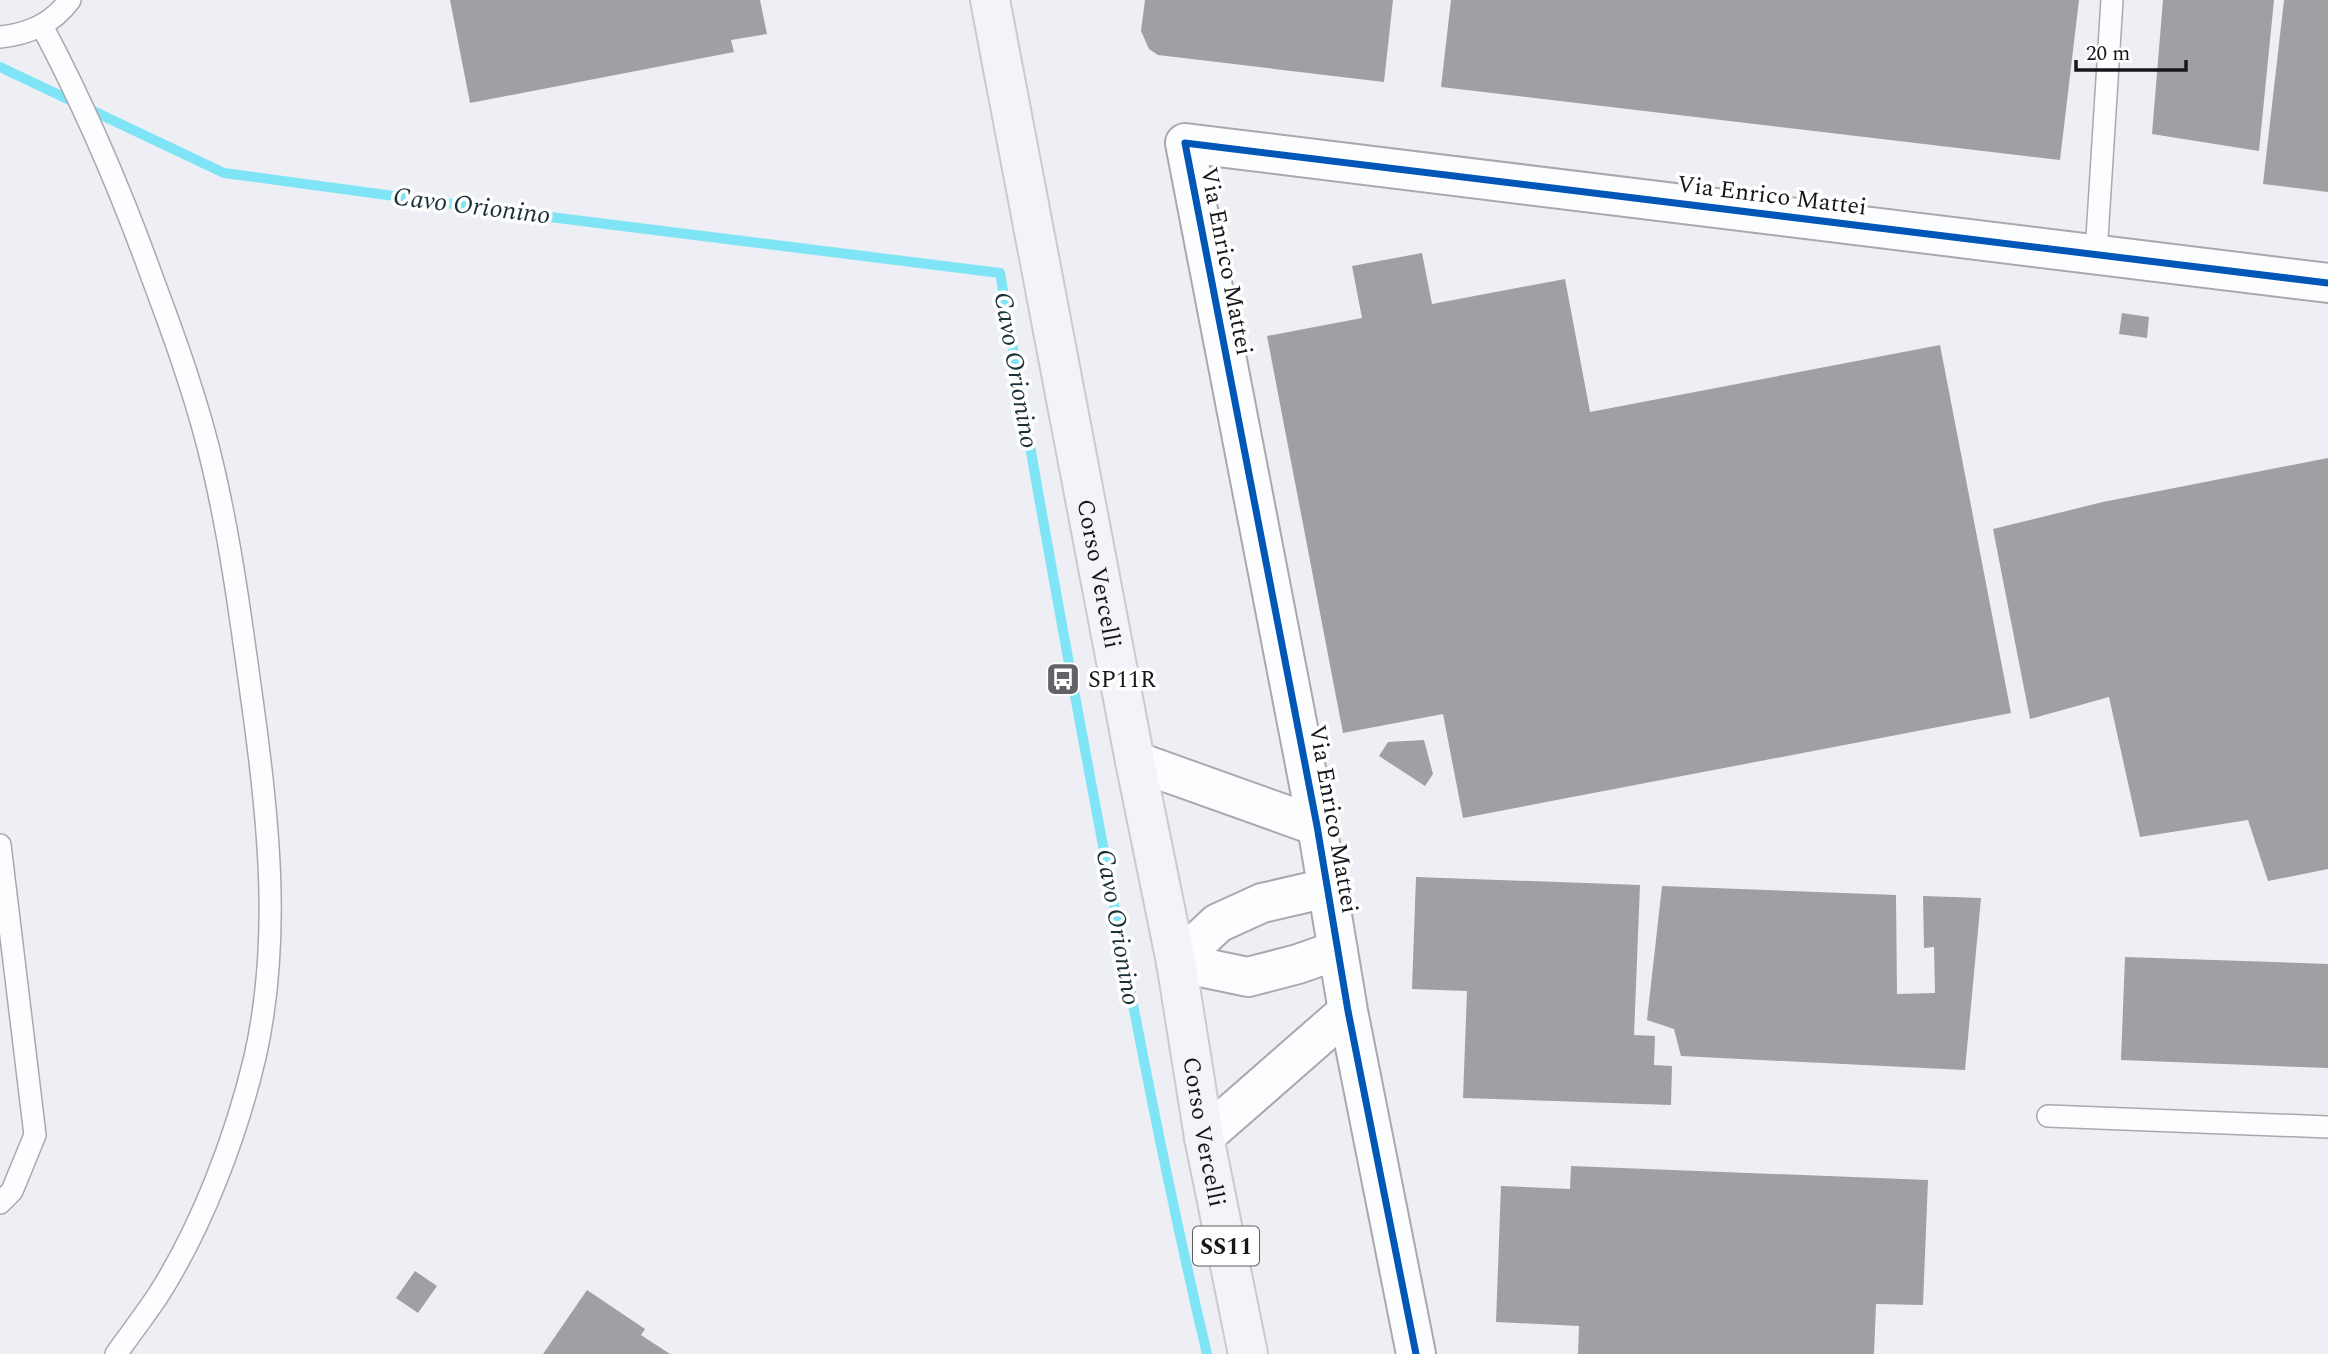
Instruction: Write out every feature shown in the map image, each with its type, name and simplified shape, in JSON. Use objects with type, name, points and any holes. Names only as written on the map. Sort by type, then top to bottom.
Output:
[{"type":"main road","name":"Corso Vercelli","points":[[990,0],[1176,962],[1204,1137],[1248,1354]]},
{"type":"street","name":"Via Enrico Mattei","points":[[1416,1354],[1348,1012],[1317,826],[1185,143],[2328,283]]},
{"type":"street","name":"Via Enrico Mattei","points":[[1135,761],[1317,826]]},
{"type":"street","points":[[1176,962],[1218,923],[1262,903],[1327,888]]},
{"type":"street","points":[[1176,962],[1248,977],[1338,950]]},
{"type":"street","points":[[1204,1137],[1348,1012]]},
{"type":"lane","points":[[0,37],[22,34],[42,26],[61,12],[70,0]]},
{"type":"lane","points":[[2096,254],[2112,0]]},
{"type":"lane","points":[[42,26],[122,195],[178,345],[214,471],[237,593],[264,787],[270,884],[268,971],[255,1054],[234,1135],[201,1213],[158,1295],[116,1354]]},
{"type":"lane","points":[[0,845],[35,1136],[12,1191],[0,1203]]},
{"type":"lane","points":[[2048,1116],[2328,1127]]},
{"type":"building","points":[[450,0],[760,0],[767,34],[731,40],[734,52],[470,103]]},
{"type":"building","points":[[1145,0],[1393,0],[1384,82],[1158,55],[1149,49],[1141,31]]},
{"type":"building","points":[[1451,0],[2079,0],[2060,160],[1441,87]]},
{"type":"building","points":[[2163,0],[2274,0],[2259,151],[2152,134]]},
{"type":"building","points":[[2284,0],[2328,0],[2328,192],[2263,184]]},
{"type":"building","points":[[1422,253],[1432,304],[1565,279],[1590,412],[1940,345],[2011,713],[1463,818],[1443,714],[1343,733],[1267,336],[1362,318],[1352,266]]},
{"type":"building","points":[[2122,313],[2149,317],[2147,338],[2119,334]]},
{"type":"building","points":[[2328,458],[2328,869],[2268,881],[2248,820],[2140,837],[2109,697],[2030,719],[1993,529],[2103,502]]},
{"type":"building","points":[[1424,740],[1433,774],[1425,786],[1379,756],[1388,742]]},
{"type":"building","points":[[1416,877],[1640,885],[1634,1035],[1655,1036],[1654,1065],[1672,1066],[1671,1105],[1463,1098],[1467,991],[1412,989]]},
{"type":"building","points":[[1662,886],[1896,895],[1897,994],[1935,993],[1934,947],[1924,948],[1923,896],[1981,898],[1965,1070],[1681,1056],[1674,1029],[1647,1020]]},
{"type":"building","points":[[2125,957],[2328,964],[2328,1068],[2121,1060]]},
{"type":"building","points":[[1571,1166],[1928,1180],[1923,1305],[1876,1304],[1874,1354],[1578,1354],[1579,1326],[1496,1322],[1501,1186],[1570,1189]]},
{"type":"building","points":[[415,1271],[437,1286],[418,1313],[396,1298]]},
{"type":"building","points":[[587,1290],[645,1329],[641,1335],[670,1354],[543,1354]]},
{"type":"waterway","name":"Cavo Orionino","points":[[0,67],[224,173],[1000,273],[1131,993],[1207,1354]]},
{"type":"cycle path","points":[[1416,1354],[1348,1011],[1317,826],[1185,143],[2328,283]]},
{"type":"place","name":"SP11R","points":[[1063,679]]}]
